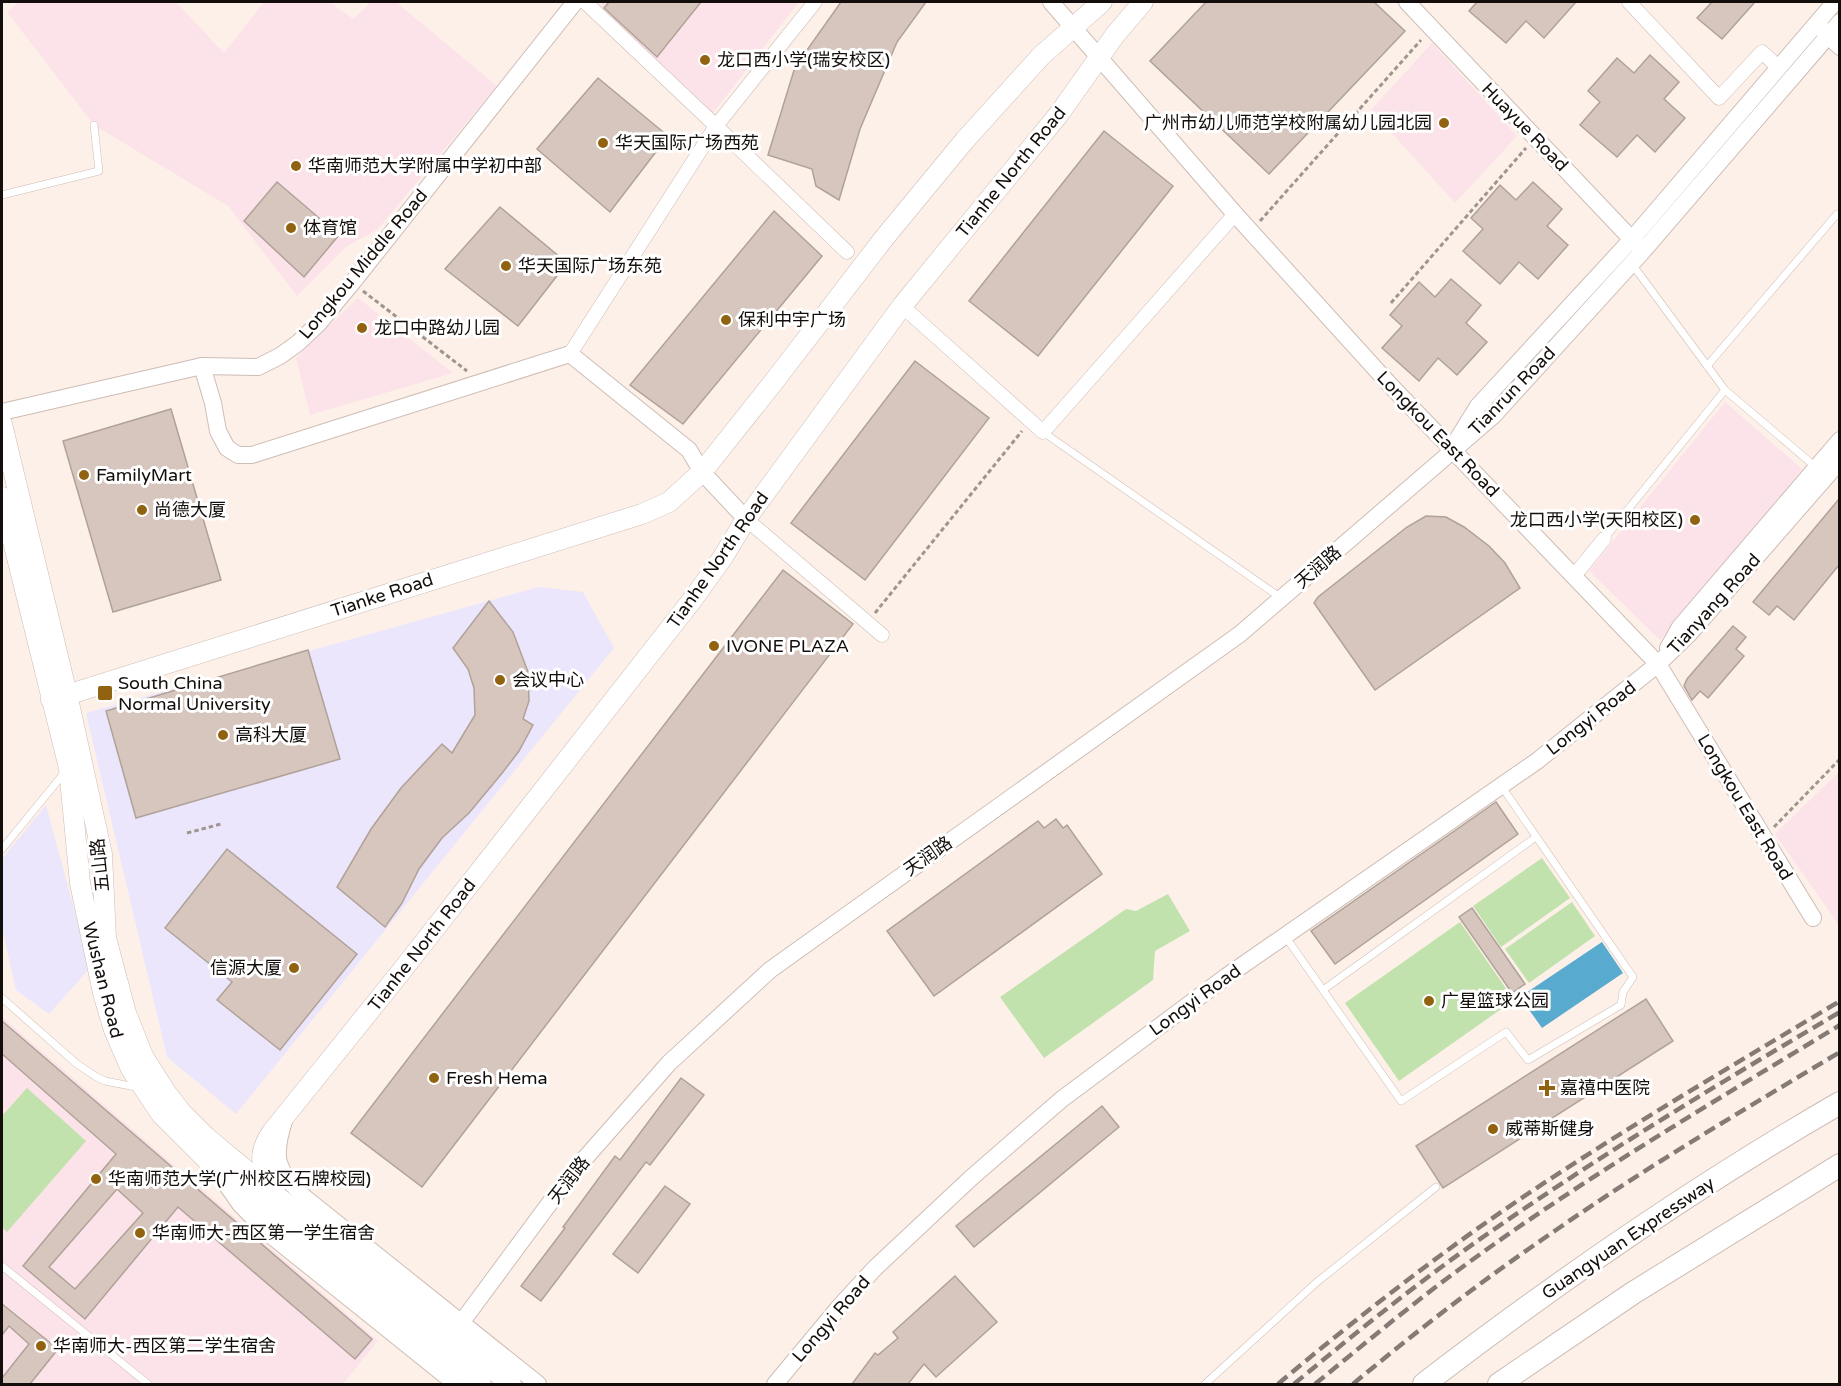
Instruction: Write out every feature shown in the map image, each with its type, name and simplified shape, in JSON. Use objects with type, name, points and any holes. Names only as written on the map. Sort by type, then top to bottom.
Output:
[{"type":"highway","name":"Guangyuan Expressway","points":[[1424,1384],[1533,1302],[1660,1214],[1839,1103]]},
{"type":"highway","points":[[1499,1384],[1633,1293],[1839,1165]]},
{"type":"main road","points":[[702,472],[885,237],[965,140],[1041,56],[1102,2]]},
{"type":"main road","name":"Tianhe North Road","points":[[274,1194],[262,1157],[264,1145],[681,615],[723,557],[746,519],[902,306],[1059,114],[1115,35],[1143,2]]},
{"type":"main road","name":"Wushan Road","points":[[2,424],[59,697],[69,768],[80,883],[103,993],[120,1047],[143,1089],[178,1133],[219,1172],[316,1240],[511,1384]]},
{"type":"main road","name":"Tianke Road","points":[[59,697],[642,514],[669,502],[702,472]]},
{"type":"main road","name":"Wushan Road","points":[[2,497],[59,697]]},
{"type":"main road","name":"五山路","points":[[59,697],[102,854],[106,938],[120,995],[132,1030],[153,1074],[182,1113],[206,1137],[274,1194]]},
{"type":"main road","name":"Wushan Road","points":[[274,1194],[316,1240],[481,1384]]},
{"type":"street","name":"Longkou Middle Road","points":[[2,412],[202,366],[258,367],[298,343],[319,323],[575,2]]},
{"type":"street","points":[[585,2],[847,252]]},
{"type":"street","points":[[202,366],[213,403],[218,431],[227,448],[238,455],[252,455],[570,354],[716,126],[815,2]]},
{"type":"street","name":"Longkou East Road","points":[[1051,2],[1235,214],[1391,386],[1658,664],[1813,918]]},
{"type":"street","name":"Huayue Road","points":[[1407,2],[1637,245]]},
{"type":"street","points":[[1629,2],[1719,98],[1761,52],[1779,68]]},
{"type":"street","name":"Tianrun Road","points":[[1452,449],[1478,406],[1637,245],[1831,32],[1835,2]]},
{"type":"street","name":"Tianrun Road","points":[[1452,449],[1493,416],[1632,264],[1637,245],[1779,68],[1831,32]]},
{"type":"street","points":[[902,306],[1043,432],[1235,214]]},
{"type":"street","points":[[570,354],[689,450],[702,472],[746,519],[882,634]]},
{"type":"street","name":"Tianyang Road","points":[[1658,664],[1680,627],[1839,441]]},
{"type":"street","name":"天润路","points":[[461,1323],[586,1156],[669,1063],[770,970],[1240,634],[1452,449]]},
{"type":"street","name":"Tianyang Road","points":[[1658,664],[1689,634],[1839,461]]},
{"type":"street","points":[[1574,576],[1604,539]]},
{"type":"street","name":"Longyi Road","points":[[775,1384],[875,1268],[1019,1135],[1062,1099],[1141,1039],[1285,936],[1501,786],[1590,720],[1658,664]]},
{"type":"street","points":[[287,1114],[277,1143],[277,1157],[281,1170],[289,1182],[303,1197],[538,1384]]},
{"type":"street","points":[[219,1172],[240,1204],[268,1233],[456,1384]]},
{"type":"lane","points":[[2,195],[99,171],[94,125]]},
{"type":"lane","points":[[1707,366],[1837,214],[1839,217]]},
{"type":"lane","points":[[1632,264],[1725,390],[1817,468]]},
{"type":"lane","points":[[1604,539],[1725,390]]},
{"type":"lane","points":[[1043,432],[1281,598]]},
{"type":"lane","points":[[2,849],[69,768]]},
{"type":"lane","points":[[1285,936],[1401,1101],[1506,1032],[1528,1060],[1621,1005],[1623,992],[1633,977],[1501,786]]},
{"type":"lane","points":[[1323,990],[1536,837]]},
{"type":"lane","points":[[2,998],[77,1064],[95,1076],[105,1082],[143,1089]]},
{"type":"lane","points":[[1205,1384],[1317,1282],[1436,1187]]},
{"type":"lane","points":[[2,1266],[20,1283],[148,1384]]},
{"type":"path","points":[[1251,232],[1431,28]]},
{"type":"path","points":[[1391,303],[1535,138]]},
{"type":"path","points":[[352,282],[481,382]]},
{"type":"path","points":[[868,622],[1030,420]]},
{"type":"path","points":[[1764,837],[1839,759]]},
{"type":"path","points":[[187,833],[221,824]]},
{"type":"shaded area","name":"华南师范大学附属中学初中部","points":[[19,2],[176,2],[224,53],[264,2],[330,2],[353,19],[371,2],[396,2],[497,86],[378,229],[346,247],[297,296],[228,206],[94,125],[7,12]]},
{"type":"shaded area","name":"龙口西小学(瑞安校区)","points":[[603,2],[799,2],[713,113],[599,7]]},
{"type":"shaded area","name":"广州市幼儿师范学校附属幼儿园北园","points":[[1432,43],[1517,136],[1455,203],[1371,110]]},
{"type":"shaded area","name":"龙口中路幼儿园","points":[[358,298],[453,373],[310,415],[296,358]]},
{"type":"shaded area","name":"龙口西小学(天阳校区)","points":[[1725,402],[1802,469],[1660,640],[1589,571]]},
{"type":"shaded area","points":[[539,587],[583,592],[614,648],[236,1114],[167,1057],[86,713]]},
{"type":"shaded area","points":[[1839,772],[1839,925],[1775,834]]},
{"type":"shaded area","points":[[46,805],[90,968],[49,1014],[16,990],[2,928],[2,859]]},
{"type":"shaded area","name":"华南师范大学(广州校区石牌校园)","points":[[2,1017],[378,1341],[343,1384],[2,1384]]},
{"type":"green space","points":[[1542,858],[1570,898],[1501,947],[1473,906]]},
{"type":"green space","points":[[1168,894],[1190,931],[1155,951],[1153,980],[1044,1058],[1000,997],[1126,909],[1136,911]]},
{"type":"green space","points":[[1572,902],[1595,936],[1529,983],[1505,949]]},
{"type":"green space","name":"广星篮球公园","points":[[1460,922],[1514,1000],[1399,1081],[1345,1003]]},
{"type":"green space","points":[[27,1088],[86,1141],[7,1232],[2,1227],[2,1116]]},
{"type":"water","points":[[1602,942],[1623,973],[1542,1028],[1520,997]]},
{"type":"building","points":[[609,2],[701,2],[657,57],[604,8]]},
{"type":"building","points":[[841,2],[926,2],[897,42],[860,129],[839,200],[816,186],[812,169],[768,155],[795,67]]},
{"type":"building","points":[[1206,2],[1374,2],[1405,31],[1269,174],[1150,61]]},
{"type":"building","points":[[1477,2],[1576,2],[1544,38],[1526,21],[1506,43],[1469,11]]},
{"type":"building","points":[[1712,2],[1755,2],[1722,39],[1697,18]]},
{"type":"building","points":[[1650,55],[1679,82],[1664,99],[1685,118],[1655,152],[1637,135],[1617,157],[1580,125],[1600,102],[1588,91],[1617,58],[1634,73]]},
{"type":"building","name":"华天国际广场西苑","points":[[598,78],[668,136],[610,212],[537,149]]},
{"type":"building","points":[[1104,131],[1173,186],[1038,356],[969,301]]},
{"type":"building","name":"体育馆","points":[[277,182],[339,235],[304,277],[244,221]]},
{"type":"building","points":[[1533,182],[1562,209],[1547,226],[1568,245],[1538,279],[1519,262],[1500,284],[1463,251],[1483,229],[1471,218],[1500,185],[1516,200]]},
{"type":"building","name":"华天国际广场东苑","points":[[500,207],[567,263],[518,326],[445,269]]},
{"type":"building","name":"保利中宇广场","points":[[774,211],[822,256],[683,424],[630,385]]},
{"type":"building","points":[[1451,279],[1481,305],[1466,323],[1487,342],[1457,375],[1438,358],[1419,381],[1382,348],[1402,326],[1390,315],[1419,282],[1435,297]]},
{"type":"building","points":[[915,361],[989,418],[865,580],[791,523]]},
{"type":"building","name":"尚德大厦","points":[[171,409],[221,580],[113,612],[63,441]]},
{"type":"building","points":[[1839,499],[1839,565],[1794,620],[1777,606],[1769,615],[1753,602]]},
{"type":"building","points":[[1426,516],[1446,517],[1489,546],[1505,563],[1520,588],[1375,690],[1314,603],[1318,597],[1407,527]]},
{"type":"building","points":[[783,570],[853,624],[422,1187],[351,1133]]},
{"type":"building","points":[[489,601],[513,632],[528,672],[529,701],[523,719],[533,725],[519,751],[503,772],[469,813],[442,838],[419,869],[402,903],[385,927],[337,887],[371,829],[401,788],[442,744],[452,753],[475,715],[474,688],[468,669],[453,648]]},
{"type":"building","points":[[1733,626],[1746,637],[1736,649],[1744,656],[1708,698],[1700,691],[1692,700],[1684,686],[1687,679]]},
{"type":"building","name":"高科大厦","points":[[308,650],[340,759],[136,818],[106,711]]},
{"type":"building","points":[[1496,802],[1518,834],[1335,964],[1311,931]]},
{"type":"building","points":[[1056,819],[1063,828],[1067,825],[1102,874],[934,996],[887,931],[1038,821],[1044,828]]},
{"type":"building","points":[[227,849],[357,954],[280,1050],[217,1000],[232,982],[165,928]]},
{"type":"building","points":[[1472,908],[1525,984],[1512,993],[1459,917]]},
{"type":"building","points":[[1646,999],[1673,1041],[1443,1188],[1416,1146]]},
{"type":"building","points":[[2,1021],[372,1339],[355,1359],[178,1207],[85,1319],[23,1266],[116,1154],[2,1054]],"holes":[[[117,1189],[143,1213],[75,1289],[49,1267]]]},
{"type":"building","points":[[681,1078],[704,1095],[650,1165],[646,1162],[541,1301],[521,1286],[615,1156],[620,1160]]},
{"type":"building","points":[[1102,1106],[1119,1127],[974,1247],[956,1226]]},
{"type":"building","points":[[665,1186],[690,1204],[638,1273],[613,1254]]},
{"type":"building","points":[[955,1276],[997,1322],[936,1377],[924,1364],[908,1384],[852,1384],[875,1353],[878,1355],[898,1338],[893,1332]]},
{"type":"building","name":"华南师大-西区第二学生宿舍","points":[[2,1304],[58,1349],[30,1384],[2,1384],[2,1378],[29,1344],[9,1326],[2,1335]]},
{"type":"railway","points":[[1278,1384],[1404,1283],[1501,1212],[1648,1117],[1840,1001]]},
{"type":"railway","points":[[1294,1384],[1418,1284],[1538,1199],[1666,1117],[1840,1012]]},
{"type":"railway","points":[[1315,1384],[1439,1285],[1503,1238],[1646,1144],[1840,1025]]},
{"type":"railway","points":[[1353,1384],[1454,1303],[1559,1228],[1733,1116],[1840,1052]]},
{"type":"place","name":"龙口西小学(瑞安校区)","points":[[705,60]]},
{"type":"place","name":"广州市幼儿师范学校附属幼儿园北园","points":[[1444,123]]},
{"type":"place","name":"华天国际广场西苑","points":[[603,143]]},
{"type":"place","name":"华南师范大学附属中学初中部","points":[[296,166]]},
{"type":"place","name":"体育馆","points":[[291,228]]},
{"type":"place","name":"华天国际广场东苑","points":[[506,266]]},
{"type":"place","name":"保利中宇广场","points":[[726,320]]},
{"type":"place","name":"龙口中路幼儿园","points":[[362,328]]},
{"type":"place","name":"FamilyMart","points":[[84,475]]},
{"type":"place","name":"尚德大厦","points":[[142,510]]},
{"type":"place","name":"龙口西小学(天阳校区)","points":[[1695,520]]},
{"type":"place","name":"IVONE PLAZA","points":[[714,646]]},
{"type":"place","name":"会议中心","points":[[500,680]]},
{"type":"place","name":"South China Normal University","points":[[105,693]]},
{"type":"place","name":"高科大厦","points":[[223,735]]},
{"type":"place","name":"信源大厦","points":[[294,968]]},
{"type":"place","name":"广星篮球公园","points":[[1429,1001]]},
{"type":"place","name":"Fresh Hema","points":[[434,1078]]},
{"type":"place","name":"嘉禧中医院","points":[[1547,1088]]},
{"type":"place","name":"威蒂斯健身","points":[[1493,1129]]},
{"type":"place","name":"华南师范大学(广州校区石牌校园)","points":[[96,1179]]},
{"type":"place","name":"华南师大-西区第一学生宿舍","points":[[140,1233]]},
{"type":"place","name":"华南师大-西区第二学生宿舍","points":[[41,1346]]}]
